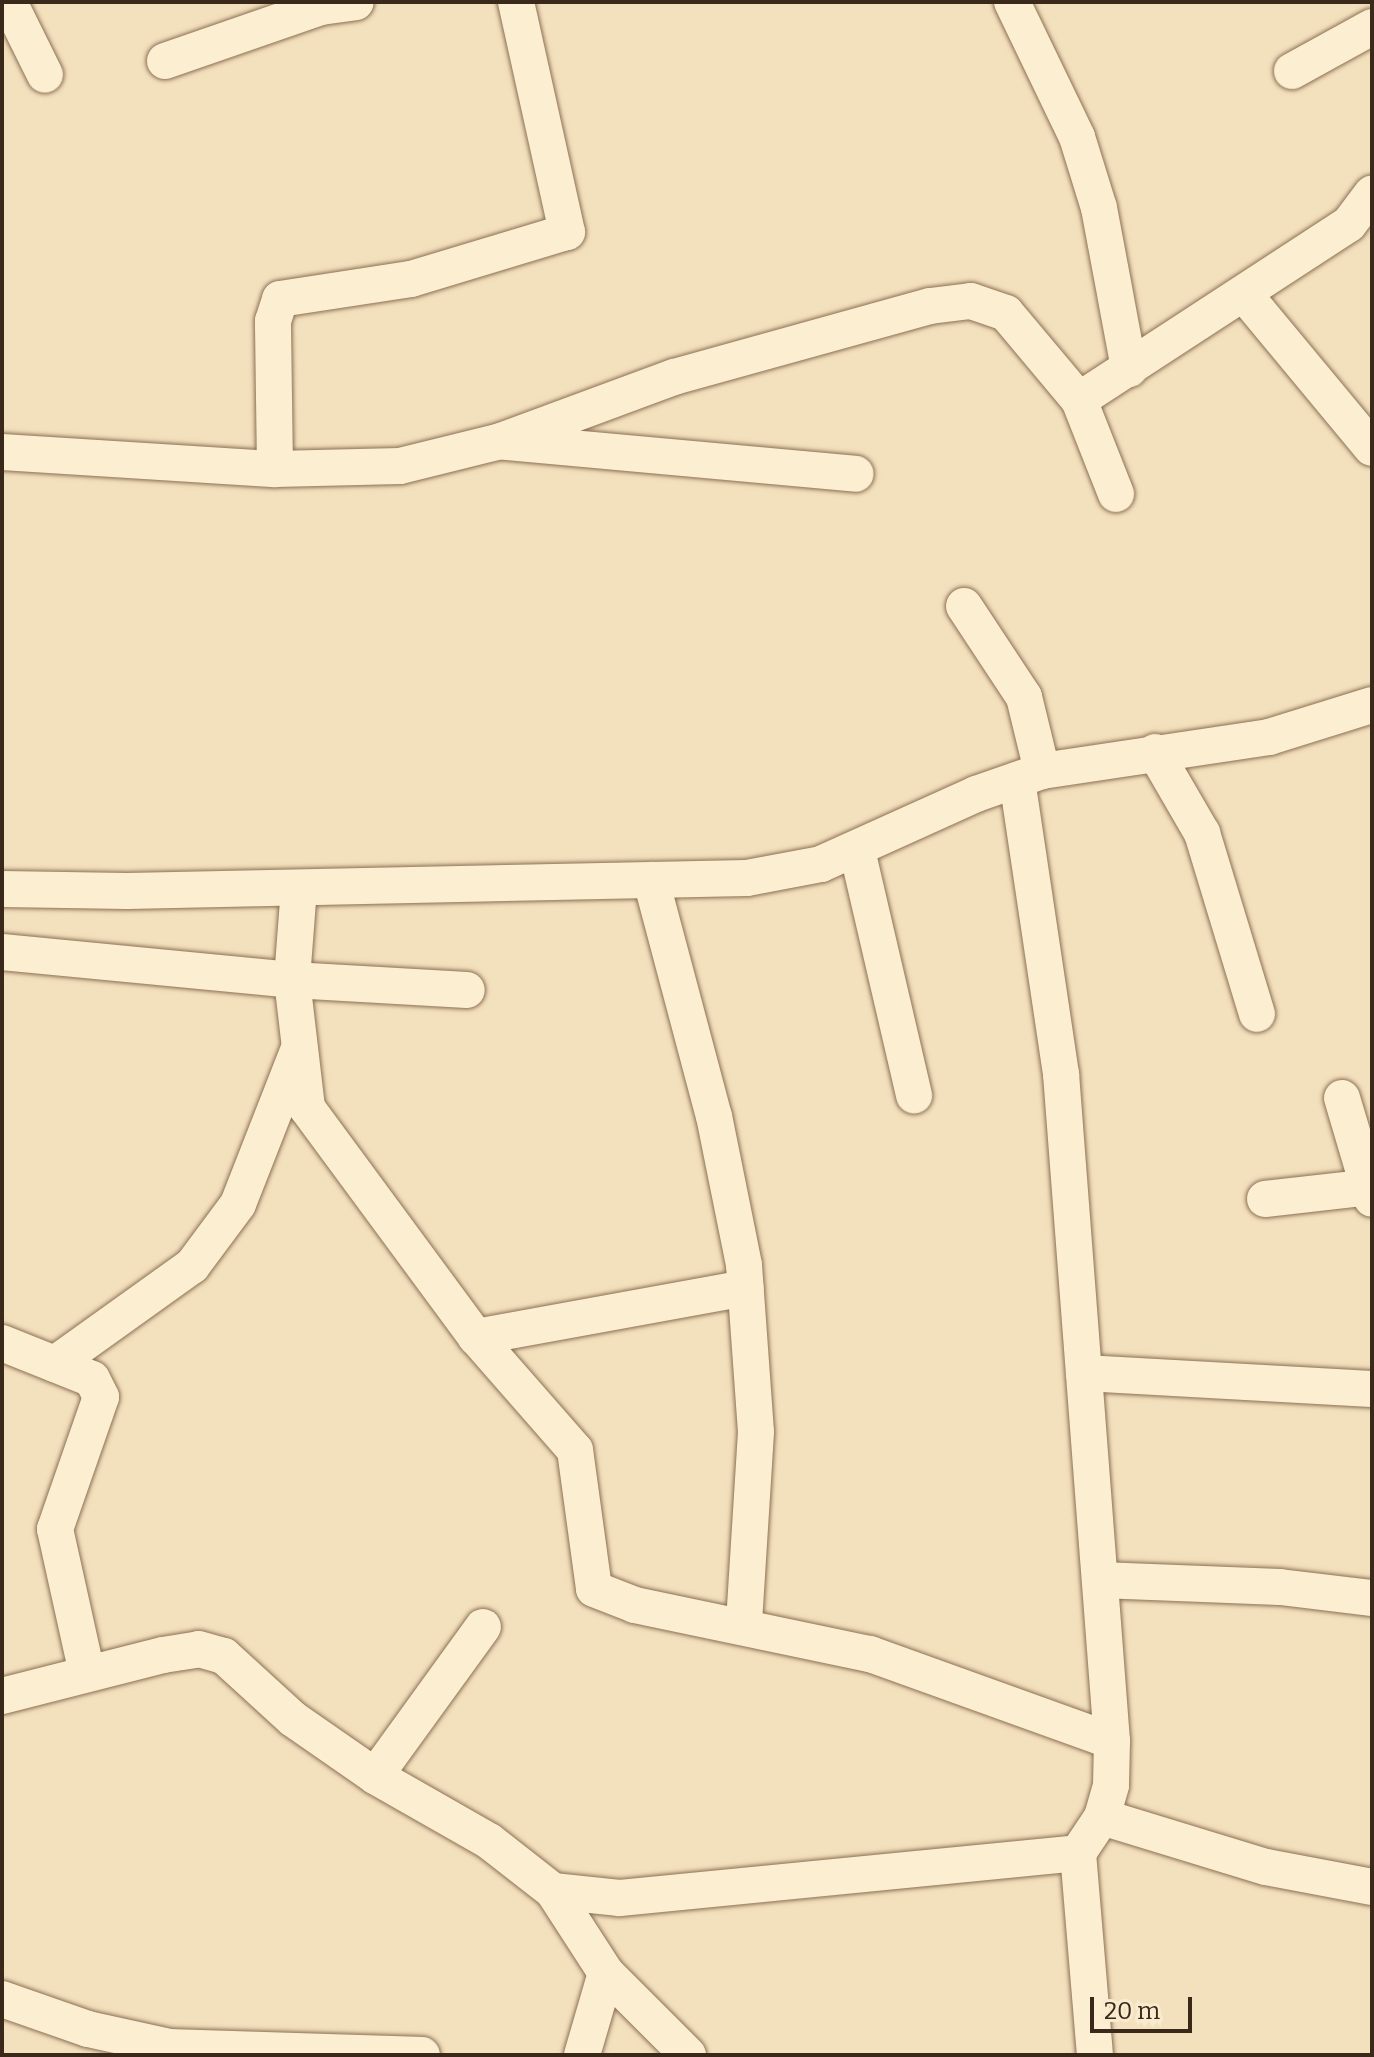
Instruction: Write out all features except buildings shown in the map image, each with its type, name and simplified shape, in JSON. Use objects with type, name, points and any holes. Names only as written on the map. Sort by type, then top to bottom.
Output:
[{"type":"street","points":[[9,2],[14,40],[45,75]]},
{"type":"street","points":[[165,61],[321,7],[356,2]]},
{"type":"street","points":[[275,469],[273,321],[280,299],[411,279],[567,232],[516,2]]},
{"type":"street","points":[[1012,2],[1077,137],[1099,208],[1129,369]]},
{"type":"street","points":[[1292,71],[1372,27]]},
{"type":"street","points":[[1079,400],[1349,224],[1372,194]]},
{"type":"street","points":[[1244,294],[1372,448]]},
{"type":"street","points":[[2,452],[275,469],[400,466],[501,441],[674,377],[930,306],[971,301],[1006,313],[1079,400],[1116,494]]},
{"type":"street","points":[[501,441],[602,454],[856,474]]},
{"type":"street","points":[[964,606],[1024,697],[1029,776],[1061,1074],[1112,1741],[1111,1785],[1102,1817],[1078,1853],[1095,2055]]},
{"type":"street","points":[[2,889],[299,888],[747,878],[821,864],[1029,776],[1155,752],[1269,737],[1372,705]]},
{"type":"street","points":[[1155,752],[1202,833],[1257,1014]]},
{"type":"street","points":[[857,850],[914,1095]]},
{"type":"street","points":[[651,880],[714,1116],[746,1288],[756,1432],[744,1625]]},
{"type":"street","points":[[299,888],[292,980],[307,1108],[476,1337],[575,1450],[594,1589],[635,1605],[744,1625],[870,1654],[1112,1741]]},
{"type":"street","points":[[2,952],[292,980],[467,990]]},
{"type":"street","points":[[55,1364],[192,1266],[238,1204],[298,1049]]},
{"type":"street","points":[[1265,1199],[1371,1191],[1342,1098]]},
{"type":"street","points":[[476,1337],[746,1288]]},
{"type":"street","points":[[2,1343],[92,1379],[101,1397],[55,1529],[87,1673]]},
{"type":"street","points":[[1084,1373],[1372,1389]]},
{"type":"street","points":[[1100,1580],[1280,1587],[1372,1598]]},
{"type":"street","points":[[375,1776],[483,1627]]},
{"type":"street","points":[[2,1696],[87,1673],[199,1649],[224,1656],[293,1719],[375,1776],[489,1841],[553,1891],[606,1973],[688,2055]]},
{"type":"street","points":[[1102,1817],[1266,1867],[1372,1887]]},
{"type":"street","points":[[553,1891],[620,1898],[1078,1853]]},
{"type":"street","points":[[582,2055],[606,1973]]},
{"type":"street","points":[[2,1999],[88,2029],[170,2047],[422,2055]]}]
